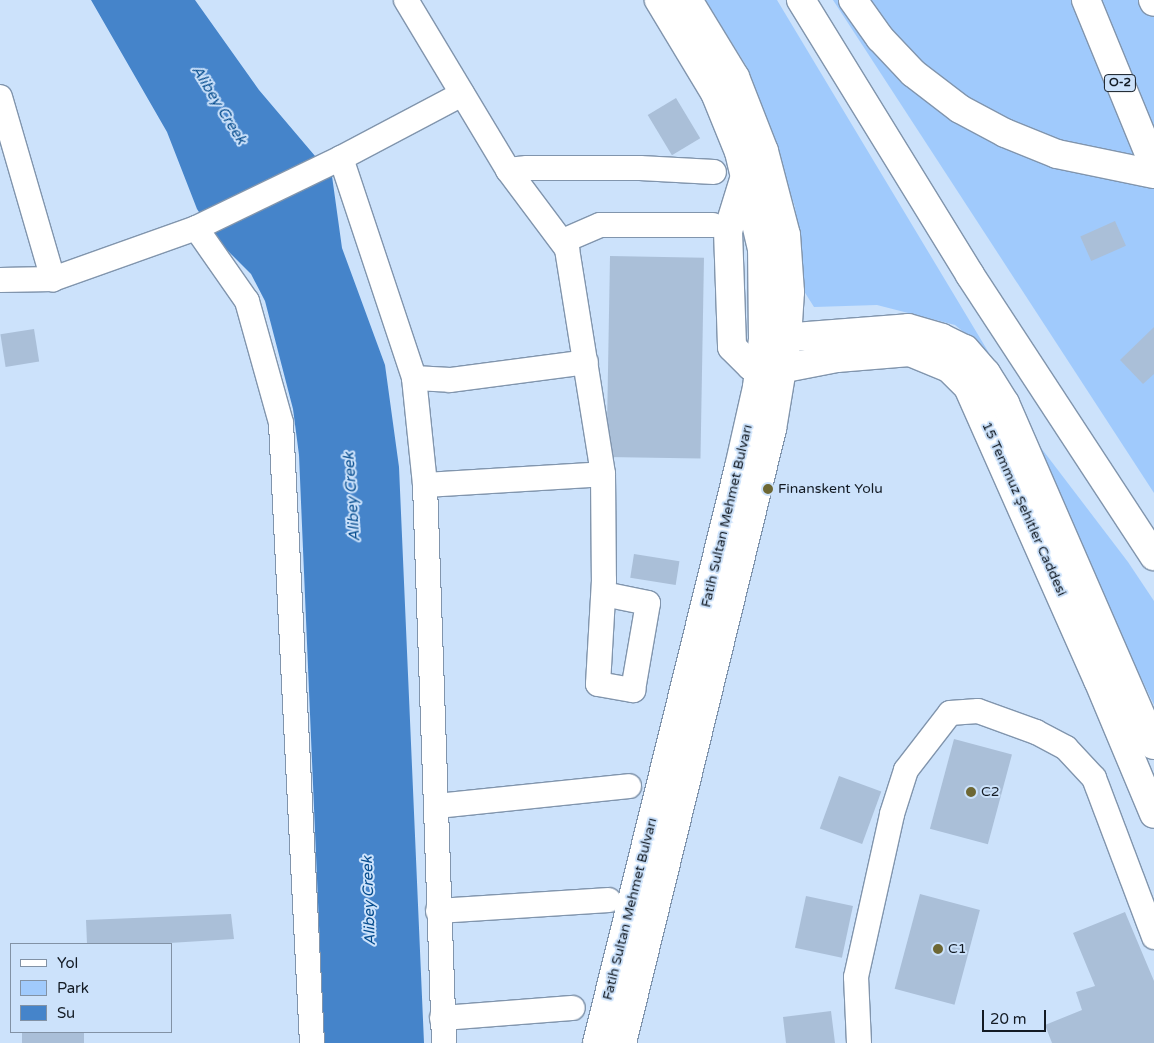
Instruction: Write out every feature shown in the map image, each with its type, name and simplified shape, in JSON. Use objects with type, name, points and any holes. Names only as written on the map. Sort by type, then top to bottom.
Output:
[{"type":"main road","name":"Fatih Sultan Mehmet Bulvarı","points":[[659,0],[715,93],[746,173],[762,249],[775,339]]},
{"type":"main road","name":"Fatih Sultan Mehmet Bulvarı","points":[[622,1043],[752,514],[775,339],[790,292],[786,235],[764,151],[735,77],[688,0]]},
{"type":"main road","points":[[802,0],[970,275],[1154,556]]},
{"type":"main road","points":[[852,0],[880,38],[914,73],[960,108],[1005,133],[1057,154],[1154,174]]},
{"type":"main road","name":"O-2","points":[[1086,0],[1154,166]]},
{"type":"main road","points":[[746,173],[728,231],[729,322],[732,347],[743,362],[772,369]]},
{"type":"main road","name":"15 Temmuz Şehitler Caddesi","points":[[775,339],[908,328],[942,338],[965,350],[981,367],[1005,403],[1154,745]]},
{"type":"main road","name":"15 Temmuz Şehitler Caddesi","points":[[772,369],[837,358],[910,352],[949,368],[968,387],[1091,662],[1154,814]]},
{"type":"main road","name":"Fatih Sultan Mehmet Bulvarı","points":[[597,1043],[687,682],[772,369]]},
{"type":"lane","points":[[406,0],[508,170],[563,241],[586,362],[603,474],[604,594]]},
{"type":"lane","points":[[0,280],[53,279],[196,228],[341,158],[462,94]]},
{"type":"lane","points":[[0,97],[53,279]]},
{"type":"lane","points":[[341,158],[414,378],[425,484],[438,911],[444,1043]]},
{"type":"lane","points":[[508,170],[631,168],[714,172]]},
{"type":"lane","points":[[563,241],[600,225],[714,225]]},
{"type":"lane","points":[[196,228],[247,302],[281,423],[312,1043]]},
{"type":"lane","points":[[414,378],[450,380],[586,362]]},
{"type":"lane","points":[[425,484],[603,474]]},
{"type":"lane","points":[[859,1043],[856,977],[892,814],[906,770],[950,713],[978,712],[1036,732],[1066,748],[1094,778],[1154,937]]},
{"type":"lane","points":[[436,806],[629,786]]},
{"type":"lane","points":[[438,911],[609,900]]},
{"type":"lane","points":[[442,1018],[573,1008]]},
{"type":"green space","points":[[705,0],[777,0],[989,353],[955,325],[877,305],[814,307],[802,288],[795,207],[747,67]]},
{"type":"green space","points":[[833,0],[1154,0],[1154,493]]},
{"type":"green space","points":[[1035,440],[1128,562],[1154,601],[1154,705],[1103,599]]},
{"type":"water","name":"Alibey Creek","points":[[91,0],[195,0],[259,90],[332,176],[342,248],[385,365],[399,467],[424,1043],[324,1043],[299,455],[293,409],[265,301],[251,274],[218,241],[197,209],[167,132]]},
{"type":"building","points":[[676,98],[700,138],[672,155],[648,115]]},
{"type":"building","points":[[1115,221],[1126,246],[1091,261],[1080,236]]},
{"type":"building","points":[[610,256],[704,258],[700,459],[606,457]]},
{"type":"building","points":[[1154,327],[1154,374],[1143,384],[1120,360]]},
{"type":"building","points":[[34,329],[39,362],[6,367],[0,334]]},
{"type":"building","points":[[634,554],[679,561],[676,585],[630,578]]},
{"type":"building","name":"C2","points":[[954,739],[1012,755],[988,844],[930,829]]},
{"type":"building","points":[[839,776],[881,791],[862,844],[820,829]]},
{"type":"building","name":"C1","points":[[920,894],[980,910],[955,1005],[895,989]]},
{"type":"building","points":[[806,896],[853,906],[842,958],[795,948]]},
{"type":"building","points":[[1125,912],[1154,981],[1154,1043],[1052,1043],[1045,1025],[1082,1010],[1076,992],[1095,986],[1073,933]]},
{"type":"building","points":[[231,914],[234,939],[169,943],[87,943],[86,920]]},
{"type":"building","points":[[831,1011],[835,1043],[786,1043],[783,1017]]},
{"type":"building","points":[[22,1033],[84,1033],[84,1043],[22,1043]]},
{"type":"place","name":"Finanskent Yolu","points":[[768,489]]},
{"type":"place","name":"C2","points":[[971,792]]},
{"type":"place","name":"C1","points":[[938,949]]}]
